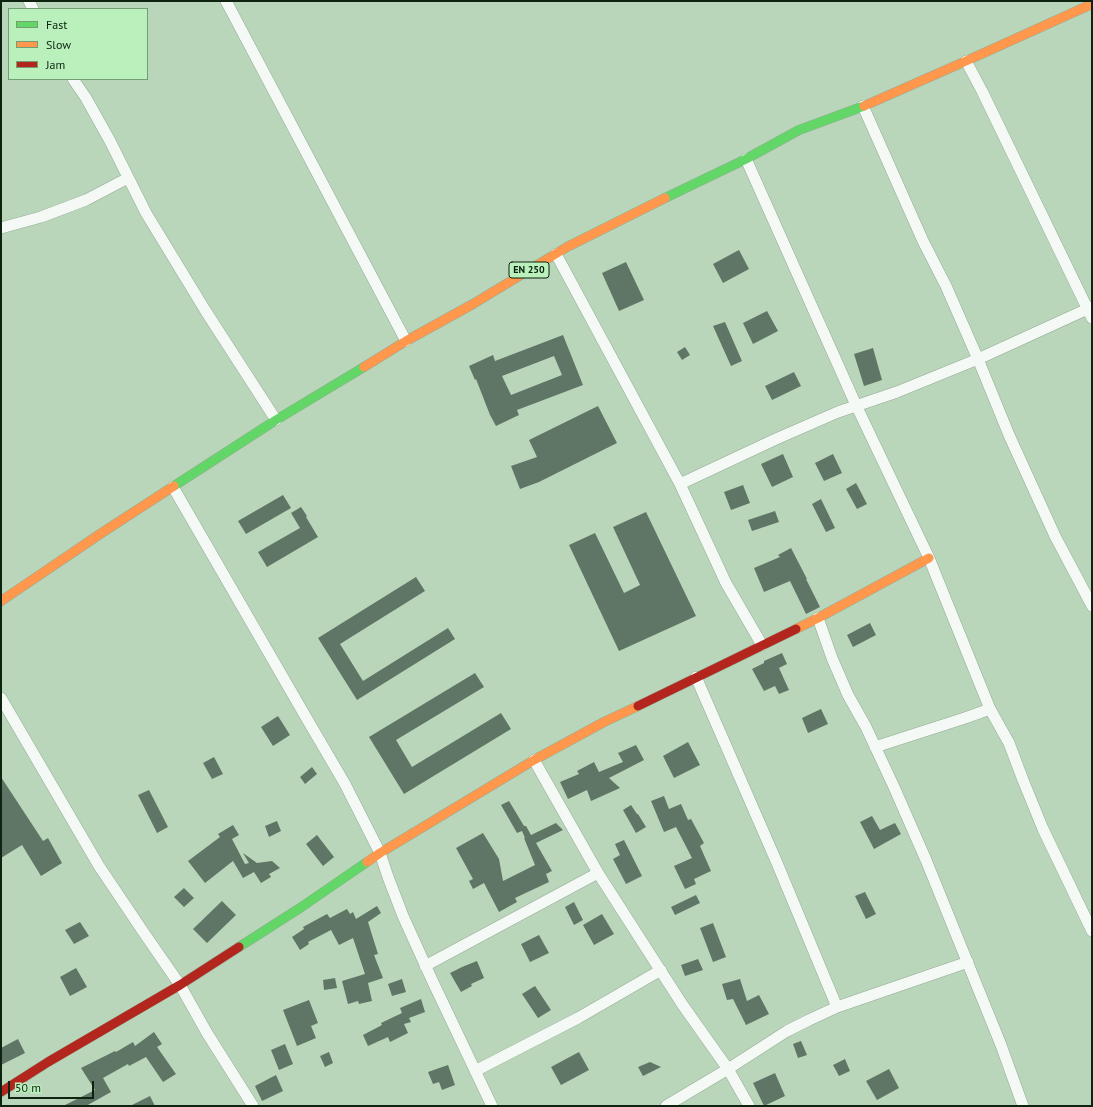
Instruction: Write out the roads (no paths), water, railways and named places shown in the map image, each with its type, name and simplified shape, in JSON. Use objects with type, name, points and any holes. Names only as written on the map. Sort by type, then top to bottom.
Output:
[{"type":"main road","name":"EN 250","points":[[1,601],[103,532],[276,420],[406,341],[473,304],[567,247],[746,160],[799,130],[863,106],[1092,4]]},
{"type":"main road","points":[[1,1092],[48,1062],[180,985],[300,908],[380,853],[534,760],[604,722],[818,618],[929,558]]},
{"type":"street","points":[[226,1],[406,341]]},
{"type":"street","points":[[680,484],[838,412],[897,392],[1090,311],[966,61]]},
{"type":"street","points":[[74,80],[86,98],[146,213],[205,310],[276,420]]},
{"type":"street","points":[[863,106],[923,241],[946,286],[978,358],[1009,435],[1052,528],[1092,606]]},
{"type":"street","points":[[746,160],[856,405],[929,558],[990,708],[1009,743],[1043,828],[1092,931]]},
{"type":"street","points":[[1,228],[41,217],[86,200],[128,178]]},
{"type":"street","points":[[556,254],[680,484],[726,583],[762,645]]},
{"type":"street","points":[[173,486],[345,784],[380,853],[401,910],[492,1106]]},
{"type":"street","points":[[818,618],[832,658],[848,695],[866,727],[898,794],[968,962],[1001,1045],[1023,1106]]},
{"type":"street","points":[[696,677],[780,870],[837,1007]]},
{"type":"street","points":[[1,698],[99,866],[180,985],[207,1033],[253,1106]]},
{"type":"street","points":[[875,747],[965,718],[990,708]]},
{"type":"street","points":[[534,760],[598,873],[682,1004],[728,1069],[749,1106]]},
{"type":"street","points":[[426,966],[598,873]]},
{"type":"street","points":[[666,1106],[728,1069],[787,1031],[837,1007],[968,962]]},
{"type":"street","points":[[475,1071],[578,1018],[661,970]]}]
